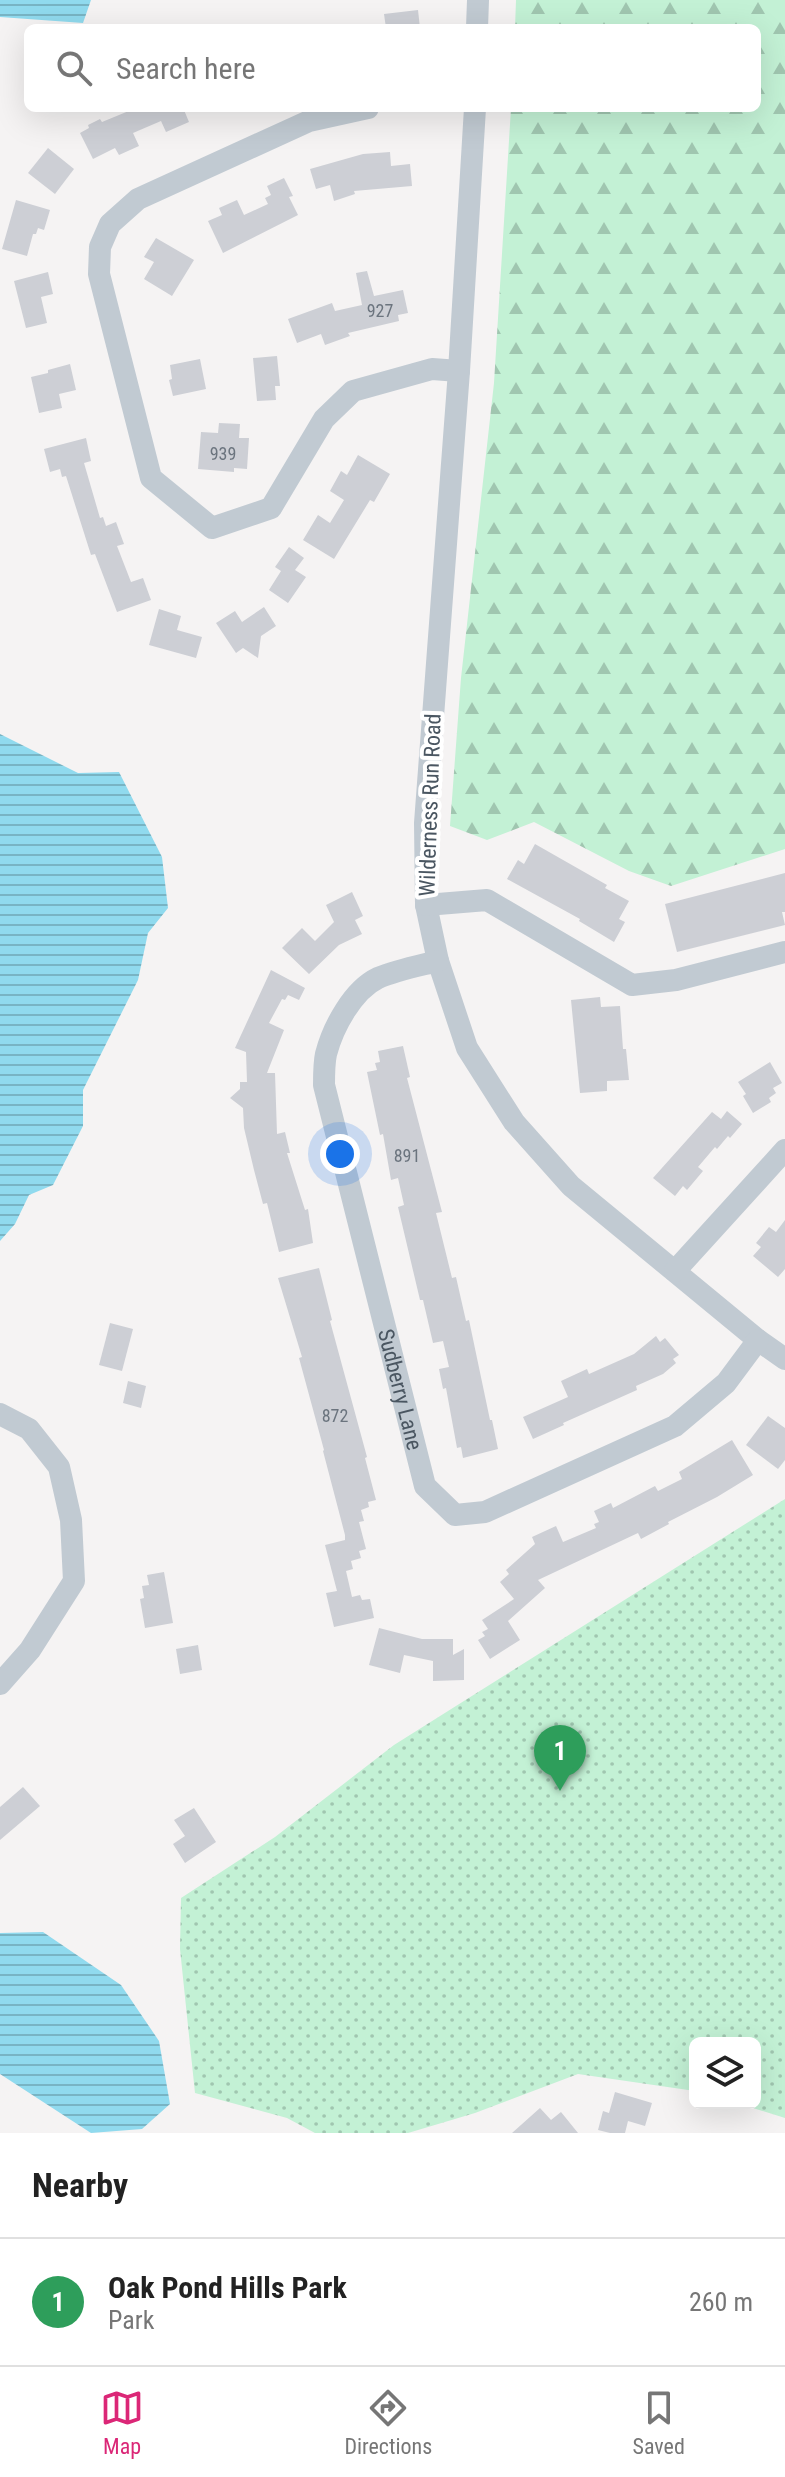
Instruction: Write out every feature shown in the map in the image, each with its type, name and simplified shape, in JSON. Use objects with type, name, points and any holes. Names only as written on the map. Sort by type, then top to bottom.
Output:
[{"type":"street","points":[[477,24],[478,0]]},
{"type":"street","points":[[350,112],[309,121],[138,199],[110,224],[100,247],[99,274],[151,478],[212,528],[271,508],[324,419],[353,391],[432,369],[459,371]]},
{"type":"street","name":"Wilderness Run Road","points":[[475,112],[425,823],[426,905],[438,961],[467,1048],[514,1122],[571,1186],[785,1359]]},
{"type":"street","points":[[426,905],[487,900],[632,985],[676,980],[785,952]]},
{"type":"street","name":"Sudberry Lane","points":[[438,961],[376,979],[361,991],[332,1038],[325,1056],[324,1085],[425,1486],[455,1515],[485,1512],[675,1426],[726,1383],[758,1340]]},
{"type":"street","points":[[675,1271],[785,1150]]},
{"type":"street","points":[[0,1414],[29,1429],[59,1467],[71,1520],[74,1581],[30,1650],[0,1684]]},
{"type":"green space","points":[[516,0],[785,0],[785,849],[671,886],[629,871],[534,822],[487,840],[450,826],[461,678],[494,383],[511,112],[761,112],[761,24],[515,24]]},
{"type":"green space","points":[[785,1499],[785,2118],[756,2109],[761,2109],[761,2037],[689,2037],[689,2090],[578,2074],[475,2113],[408,2133],[315,2133],[287,2118],[195,2093],[180,1949],[181,1898],[275,1837],[394,1745]]},
{"type":"water","points":[[0,0],[91,0],[83,23],[0,17]]},
{"type":"water","points":[[0,734],[78,773],[119,772],[162,857],[168,908],[148,933],[138,980],[83,1090],[83,1126],[53,1185],[29,1195],[15,1224],[0,1241]]},
{"type":"water","points":[[43,1932],[121,1985],[159,2041],[170,2104],[142,2129],[91,2133],[0,2074],[0,1933]]},
{"type":"building","points":[[418,10],[420,24],[385,24],[384,14]]},
{"type":"building","points":[[126,112],[185,112],[189,122],[166,132],[161,121],[133,133],[139,146],[119,155],[115,148],[93,159],[80,133],[100,119],[102,122]]},
{"type":"building","points":[[48,148],[74,169],[55,194],[28,173]]},
{"type":"building","points":[[390,152],[391,166],[410,164],[412,186],[354,191],[355,194],[334,201],[330,185],[316,189],[310,169],[363,154]]},
{"type":"building","points":[[284,178],[298,215],[223,253],[208,221],[222,215],[219,208],[237,200],[244,215],[268,204],[265,198],[271,195],[267,186]]},
{"type":"building","points":[[16,200],[50,210],[44,230],[38,228],[33,234],[27,256],[2,249]]},
{"type":"building","points":[[156,238],[194,260],[172,296],[144,279],[154,262],[144,257]]},
{"type":"building","points":[[367,271],[374,296],[403,290],[408,313],[398,315],[399,321],[348,333],[350,336],[325,345],[321,334],[297,343],[288,319],[332,303],[335,311],[362,305],[356,273]]},
{"type":"building","points":[[48,272],[53,294],[41,297],[47,323],[26,328],[14,281]]},
{"type":"building","points":[[277,356],[280,386],[275,386],[276,400],[257,401],[253,358]]},
{"type":"building","points":[[200,359],[206,389],[173,396],[169,380],[172,379],[170,365]]},
{"type":"building","points":[[70,364],[76,390],[59,394],[62,408],[39,413],[31,377]]},
{"type":"building","points":[[219,423],[240,424],[239,438],[249,438],[247,469],[234,468],[234,472],[198,469],[201,432],[218,433]]},
{"type":"building","points":[[86,438],[91,461],[84,463],[100,518],[103,517],[106,526],[116,522],[124,544],[117,546],[131,582],[143,578],[151,600],[117,612],[95,554],[91,555],[66,476],[62,477],[60,469],[50,472],[44,449]]},
{"type":"building","points":[[358,455],[390,474],[334,559],[303,540],[318,515],[330,523],[344,500],[330,491],[341,471],[347,475]]},
{"type":"building","points":[[289,547],[304,558],[295,570],[306,577],[288,603],[269,590],[281,571],[275,567]]},
{"type":"building","points":[[264,607],[276,626],[261,636],[258,658],[243,648],[236,653],[216,623],[235,611],[242,622]]},
{"type":"building","points":[[159,609],[181,616],[177,630],[202,637],[196,658],[149,645]]},
{"type":"building","points":[[535,844],[629,901],[619,919],[625,922],[614,942],[580,919],[507,879],[518,860],[524,864]]},
{"type":"building","points":[[785,873],[785,912],[782,912],[785,925],[677,952],[665,904]]},
{"type":"building","points":[[352,892],[363,916],[355,920],[362,934],[339,945],[309,974],[282,948],[302,928],[315,941],[334,922],[326,905]]},
{"type":"building","points":[[271,970],[305,988],[299,1000],[288,995],[285,1000],[282,999],[269,1023],[284,1030],[267,1073],[275,1073],[277,1134],[285,1132],[290,1153],[287,1153],[305,1210],[308,1209],[313,1243],[279,1252],[267,1203],[263,1204],[254,1170],[244,1128],[243,1108],[230,1098],[240,1089],[240,1082],[247,1082],[246,1052],[235,1048]]},
{"type":"building","points":[[600,997],[601,1007],[620,1006],[629,1080],[607,1081],[607,1091],[580,1093],[571,1000]]},
{"type":"building","points":[[403,1046],[410,1077],[407,1078],[442,1212],[436,1213],[452,1278],[456,1277],[466,1321],[469,1320],[498,1449],[463,1458],[461,1447],[457,1448],[446,1388],[443,1389],[439,1369],[449,1367],[443,1341],[433,1343],[423,1300],[420,1300],[398,1207],[404,1205],[398,1178],[391,1180],[367,1072],[377,1070],[375,1063],[380,1062],[378,1051]]},
{"type":"building","points":[[770,1062],[782,1083],[773,1088],[776,1093],[769,1098],[771,1102],[753,1113],[738,1082]]},
{"type":"building","points":[[727,1111],[742,1124],[730,1138],[728,1136],[717,1149],[715,1147],[698,1167],[703,1171],[687,1190],[683,1186],[675,1196],[653,1178],[712,1112],[721,1119]]},
{"type":"building","points":[[785,1220],[785,1269],[778,1277],[753,1256],[761,1247],[756,1243],[769,1227],[776,1232]]},
{"type":"building","points":[[319,1268],[376,1500],[368,1502],[369,1507],[361,1510],[364,1521],[359,1522],[366,1549],[359,1551],[361,1558],[351,1561],[353,1569],[346,1571],[352,1597],[360,1595],[362,1600],[370,1599],[374,1618],[334,1627],[326,1593],[337,1591],[325,1545],[345,1540],[345,1535],[299,1358],[302,1357],[278,1278]]},
{"type":"building","points":[[110,1323],[133,1329],[122,1371],[99,1365]]},
{"type":"building","points":[[656,1336],[660,1342],[665,1338],[679,1355],[673,1359],[676,1363],[663,1374],[636,1386],[637,1390],[533,1439],[523,1417],[568,1397],[561,1381],[587,1369],[589,1374],[634,1354]]},
{"type":"building","points":[[128,1381],[146,1386],[141,1408],[123,1403]]},
{"type":"building","points":[[768,1416],[785,1428],[785,1460],[778,1469],[746,1445]]},
{"type":"building","points":[[732,1440],[753,1475],[641,1539],[638,1533],[538,1580],[545,1588],[508,1621],[520,1640],[490,1659],[478,1640],[485,1636],[482,1632],[488,1629],[482,1620],[514,1599],[500,1582],[509,1574],[506,1570],[535,1544],[532,1537],[556,1526],[563,1542],[596,1528],[594,1524],[599,1522],[594,1511],[611,1503],[613,1508],[655,1486],[658,1491],[682,1479],[679,1472]]},
{"type":"building","points":[[164,1572],[173,1623],[145,1628],[140,1599],[144,1598],[142,1586],[149,1585],[147,1575]]},
{"type":"building","points":[[379,1628],[422,1639],[453,1639],[453,1655],[464,1649],[464,1680],[433,1681],[433,1661],[404,1655],[400,1673],[369,1665]]},
{"type":"building","points":[[198,1645],[202,1670],[180,1674],[176,1649]]},
{"type":"building","points":[[23,1787],[40,1806],[0,1840],[0,1807]]},
{"type":"building","points":[[194,1808],[216,1842],[185,1863],[173,1844],[185,1836],[174,1820]]},
{"type":"building","points":[[615,2092],[652,2103],[645,2126],[628,2121],[625,2133],[598,2130],[603,2111],[609,2113]]},
{"type":"building","points":[[540,2108],[551,2120],[561,2112],[578,2133],[512,2133]]},
{"type":"place","name":"Oak Pond Hills Park","points":[[560,1791]]}]
